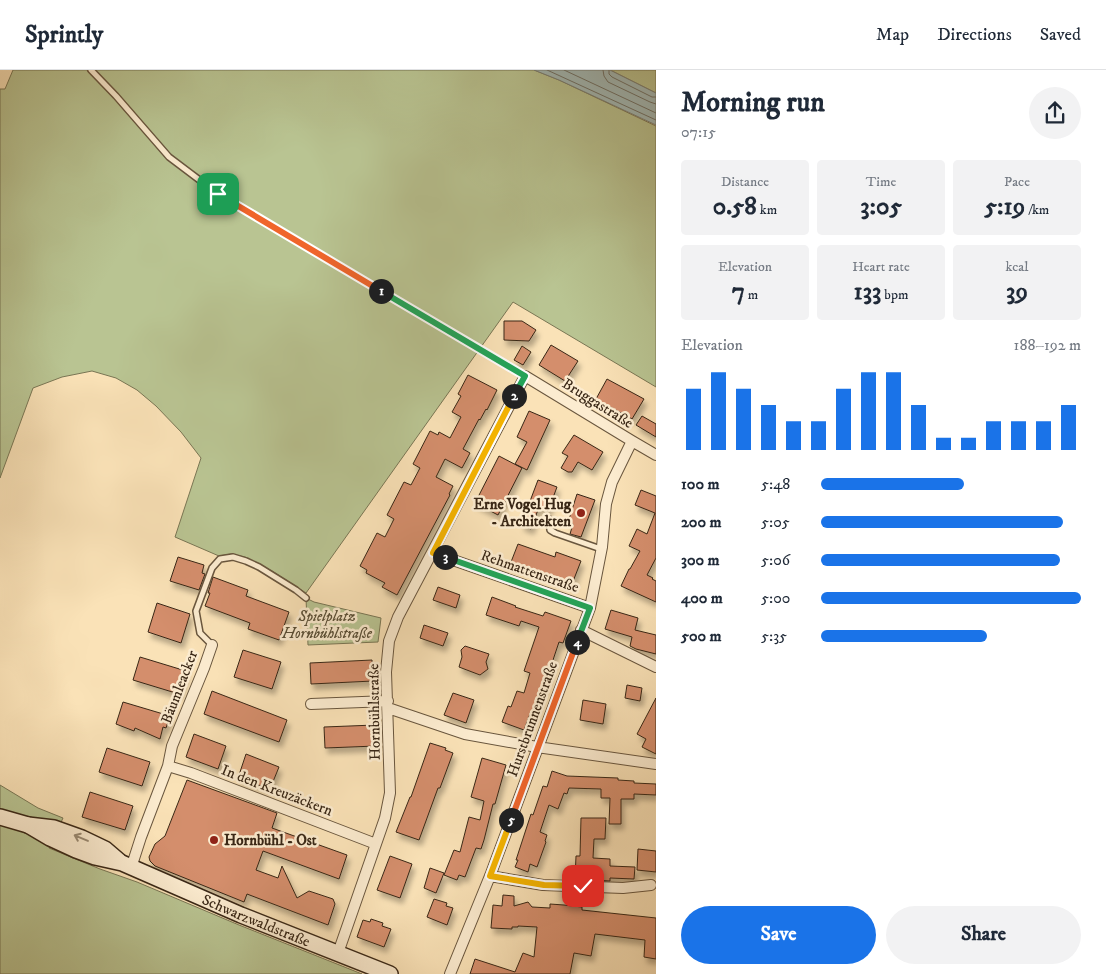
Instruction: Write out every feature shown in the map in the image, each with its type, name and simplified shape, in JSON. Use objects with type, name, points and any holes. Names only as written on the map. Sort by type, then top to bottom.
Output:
[{"type":"main road","name":"Schwarzwaldstraße","points":[[0,817],[28,825],[54,828],[82,838],[104,849],[127,866],[241,915],[390,974]]},
{"type":"street","name":"Bruggastraße","points":[[525,376],[656,455]]},
{"type":"street","name":"Hornbühlstraße","points":[[338,953],[385,818],[390,793],[386,672],[390,641],[398,618],[525,376]]},
{"type":"street","name":"Hurstbrunnenstraße","points":[[450,974],[490,876],[590,608],[602,549],[606,504],[612,482],[632,442]]},
{"type":"street","name":"Rehmattenstraße","points":[[433,553],[590,608]]},
{"type":"street","points":[[581,630],[656,667]]},
{"type":"street","name":"Bäumleacker","points":[[127,866],[141,837],[168,766],[172,746],[212,644]]},
{"type":"street","points":[[311,704],[388,704],[465,734],[537,748],[656,764]]},
{"type":"street","name":"In den Kreuzäckern","points":[[168,766],[191,773],[376,844]]},
{"type":"street","points":[[490,876],[544,885],[623,888],[651,885]]},
{"type":"lane","points":[[90,70],[116,96],[169,157],[218,194],[525,376]]},
{"type":"lane","points":[[549,519],[550,530],[555,533],[602,549]]},
{"type":"lane","name":"Bäumleacker","points":[[212,644],[200,633],[196,611],[212,568],[220,559],[233,558],[246,561],[259,567],[306,598]]},
{"type":"green space","points":[[13,70],[534,70],[656,126],[656,387],[513,302],[306,593],[272,571],[245,557],[231,554],[219,556],[175,537],[201,458],[181,432],[156,406],[137,390],[116,378],[92,371],[62,377],[33,388],[0,478],[0,89],[5,89]]},
{"type":"green space","points":[[610,70],[656,70],[656,93]]},
{"type":"green space","name":"Spielplatz Hornbühlstraße","points":[[306,598],[314,602],[381,618],[378,642],[308,645]]},
{"type":"green space","points":[[0,785],[38,808],[63,818],[49,848],[362,974],[0,974]]},
{"type":"water","points":[[534,70],[610,70],[656,93],[656,125],[559,80]]},
{"type":"building","points":[[504,321],[522,321],[536,330],[529,341],[504,340]]},
{"type":"building","points":[[551,345],[578,361],[565,381],[539,365]]},
{"type":"building","points":[[522,346],[531,352],[523,365],[514,360]]},
{"type":"building","points":[[468,375],[497,390],[463,449],[470,453],[462,468],[445,459],[436,477],[453,486],[397,595],[382,587],[385,583],[366,573],[367,570],[360,566],[377,533],[385,537],[394,519],[387,515],[404,482],[411,485],[420,468],[413,464],[430,431],[438,435],[439,432],[450,438],[461,417],[452,412],[461,396],[458,394]]},
{"type":"building","points":[[607,379],[644,399],[632,419],[596,399]]},
{"type":"building","points":[[529,411],[550,420],[527,470],[515,464],[527,442],[517,437]]},
{"type":"building","points":[[642,416],[656,424],[656,437],[636,425]]},
{"type":"building","points":[[574,435],[603,452],[592,470],[578,462],[572,472],[561,468],[568,456],[562,453]]},
{"type":"building","points":[[499,456],[522,468],[498,515],[475,503]]},
{"type":"building","points":[[538,480],[557,487],[548,511],[539,507],[531,529],[521,525]]},
{"type":"building","points":[[641,490],[656,496],[656,558],[647,575],[656,581],[656,602],[621,586],[640,551],[629,546],[637,529],[647,534],[655,513],[635,505]]},
{"type":"building","points":[[577,494],[595,500],[581,537],[570,534],[573,524],[568,522]]},
{"type":"building","points":[[518,544],[555,557],[556,552],[581,561],[572,584],[511,562]]},
{"type":"building","points":[[178,557],[204,565],[202,573],[205,574],[199,590],[170,581]]},
{"type":"building","points":[[213,577],[248,590],[246,596],[289,612],[279,640],[248,629],[250,623],[205,606]]},
{"type":"building","points":[[438,587],[460,595],[456,608],[433,600]]},
{"type":"building","points":[[492,597],[543,616],[545,612],[571,621],[563,643],[559,642],[543,690],[533,715],[530,714],[524,730],[502,722],[508,706],[511,707],[517,691],[524,693],[530,673],[524,671],[539,627],[521,621],[519,626],[486,615]]},
{"type":"building","points":[[157,603],[190,614],[181,643],[148,632]]},
{"type":"building","points":[[611,610],[638,618],[635,630],[656,635],[656,654],[630,646],[632,637],[605,629]]},
{"type":"building","points":[[424,625],[448,633],[443,646],[420,638]]},
{"type":"building","points":[[465,646],[489,654],[486,662],[488,669],[480,675],[459,667],[462,657],[461,650]]},
{"type":"building","points":[[243,650],[281,662],[272,689],[234,677]]},
{"type":"building","points":[[140,657],[186,671],[179,694],[133,680]]},
{"type":"building","points":[[372,660],[373,681],[311,684],[310,663]]},
{"type":"building","points":[[627,685],[642,688],[640,701],[625,698]]},
{"type":"building","points":[[212,691],[287,720],[279,742],[204,714]]},
{"type":"building","points":[[453,693],[474,700],[466,723],[444,715]]},
{"type":"building","points":[[656,698],[656,754],[642,747],[646,739],[637,734]]},
{"type":"building","points":[[583,700],[606,704],[603,724],[580,720]]},
{"type":"building","points":[[123,702],[170,716],[166,728],[163,727],[160,739],[135,728],[134,731],[116,724]]},
{"type":"building","points":[[375,725],[376,746],[325,748],[324,727]]},
{"type":"building","points":[[194,734],[226,746],[218,769],[186,757]]},
{"type":"building","points":[[430,743],[446,748],[445,750],[453,753],[419,840],[396,832],[411,797]]},
{"type":"building","points":[[107,748],[150,762],[142,786],[99,772]]},
{"type":"building","points":[[246,754],[279,767],[270,789],[238,778]]},
{"type":"building","points":[[482,758],[506,765],[481,849],[476,848],[465,877],[459,875],[457,880],[444,875],[454,850],[460,852],[469,817],[480,820],[484,801],[471,797]]},
{"type":"building","points":[[552,771],[567,776],[618,778],[618,780],[634,781],[634,783],[656,784],[656,795],[634,794],[634,799],[621,799],[621,824],[609,824],[610,798],[601,798],[601,789],[569,788],[567,794],[564,793],[558,809],[549,805],[540,832],[547,835],[546,842],[537,867],[530,864],[528,872],[515,867],[518,860],[516,860],[531,814],[533,815],[543,786],[547,787]]},
{"type":"building","name":"Hornbühl - Ost","points":[[187,780],[277,813],[272,828],[347,855],[339,879],[263,851],[256,870],[278,878],[282,866],[297,898],[309,891],[333,899],[335,904],[328,925],[247,894],[244,902],[155,866],[150,861],[149,857],[155,844],[165,836]]},
{"type":"building","points":[[90,792],[133,806],[125,830],[82,817]]},
{"type":"building","points":[[581,818],[606,818],[605,839],[594,839],[593,858],[610,859],[610,866],[635,867],[634,879],[610,878],[610,881],[575,879],[576,856],[580,856]]},
{"type":"building","points":[[638,849],[656,851],[656,872],[637,870]]},
{"type":"building","points":[[390,856],[412,864],[400,898],[377,890]]},
{"type":"building","points":[[430,868],[444,873],[436,893],[424,888]]},
{"type":"building","points":[[503,895],[514,896],[514,906],[528,902],[532,907],[550,908],[550,904],[564,905],[582,907],[582,910],[656,918],[656,959],[644,957],[645,940],[595,934],[591,956],[574,953],[570,974],[470,974],[475,959],[515,972],[523,953],[534,957],[537,927],[491,928],[493,905],[502,906]]},
{"type":"building","points":[[434,899],[447,903],[446,906],[453,908],[447,925],[427,917]]},
{"type":"building","points":[[371,919],[383,923],[382,926],[391,929],[384,947],[357,937],[363,920],[370,922]]},
{"type":"place","name":"Erne Vogel Hug - Architekten","points":[[581,513]]},
{"type":"place","name":"Hornbühl - Ost","points":[[214,840]]},
{"type":"route","points":[[218,194],[525,376],[433,553],[590,608],[490,876],[544,885],[583,886]]}]
